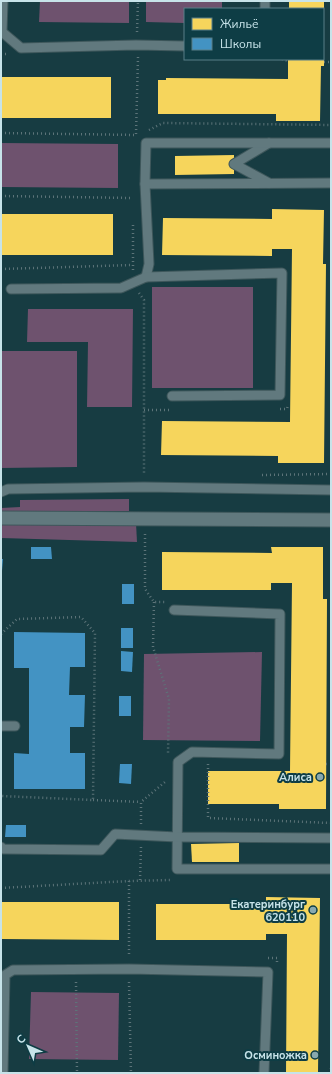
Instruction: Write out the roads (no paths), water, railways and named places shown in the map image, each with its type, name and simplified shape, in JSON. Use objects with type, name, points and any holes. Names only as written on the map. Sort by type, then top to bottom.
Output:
[{"type":"street","points":[[1,518],[331,520]]},
{"type":"lane","points":[[3,1],[2,32],[21,48],[136,45],[184,46]]},
{"type":"lane","points":[[269,184],[234,164],[270,142]]},
{"type":"lane","points":[[146,276],[149,264],[146,143],[331,143]]},
{"type":"lane","points":[[146,184],[331,183]]},
{"type":"lane","points":[[11,289],[121,288],[146,276],[282,273],[280,395],[172,396]]},
{"type":"lane","points":[[1,492],[8,489],[144,487],[331,490]]},
{"type":"lane","points":[[172,606],[280,614],[279,754],[192,752],[178,762],[177,869],[331,869]]},
{"type":"lane","points":[[1,726],[15,726]]},
{"type":"lane","points":[[1,847],[3,849],[101,850],[114,834],[177,837],[331,838]]},
{"type":"lane","points":[[3,1073],[5,975],[13,970],[76,969],[268,972],[264,1073]]},
{"type":"place","name":"Алиса","points":[[320,777]]},
{"type":"place","name":"Екатеринбург 620110","points":[[313,910]]},
{"type":"place","name":"Осминожка","points":[[315,1055]]}]
